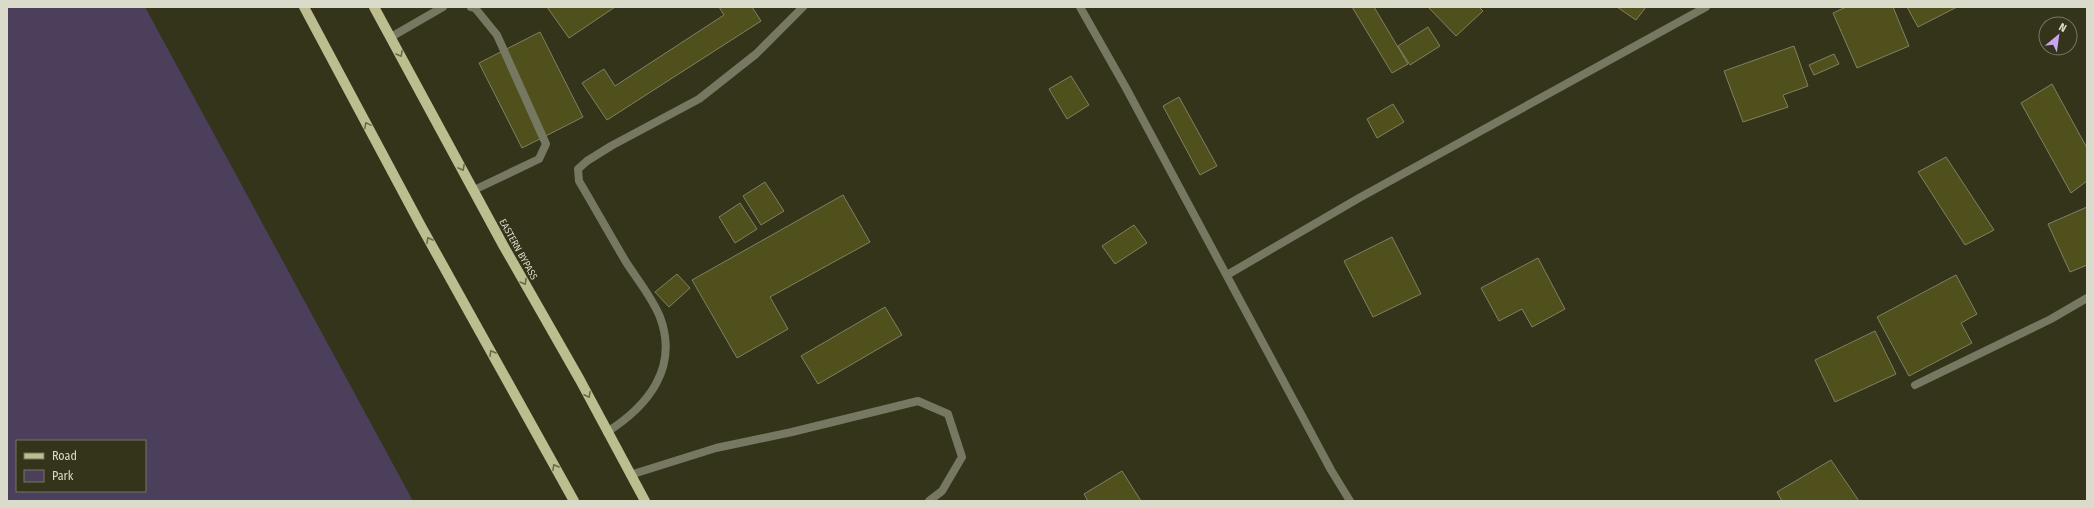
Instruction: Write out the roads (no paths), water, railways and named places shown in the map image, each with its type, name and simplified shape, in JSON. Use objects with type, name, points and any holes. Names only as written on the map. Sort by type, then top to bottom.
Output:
[{"type":"main road","points":[[304,7],[421,226],[574,501]]},
{"type":"main road","name":"EASTERN BYPASS","points":[[374,7],[580,380],[645,501]]},
{"type":"street","points":[[391,37],[444,7]]},
{"type":"street","points":[[471,7],[474,8],[497,35],[546,144],[539,159],[474,190]]},
{"type":"street","points":[[607,432],[628,419],[647,400],[661,373],[666,345],[659,315],[579,181],[578,169],[587,161],[611,146],[699,100],[756,54],[803,7]]},
{"type":"street","points":[[1080,7],[1126,88],[1331,470],[1350,501]]},
{"type":"street","points":[[1227,275],[1360,198],[1706,7]]},
{"type":"street","points":[[1915,384],[2051,319],[2087,298]]},
{"type":"street","points":[[630,475],[716,448],[792,432],[918,401],[948,414],[962,458],[942,491],[929,501]]}]
